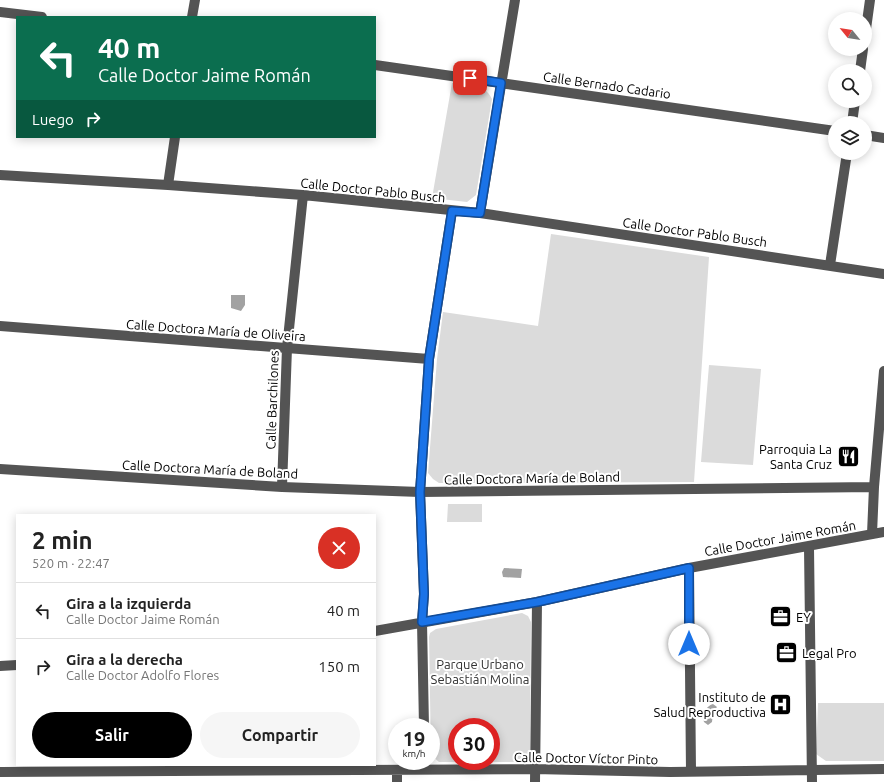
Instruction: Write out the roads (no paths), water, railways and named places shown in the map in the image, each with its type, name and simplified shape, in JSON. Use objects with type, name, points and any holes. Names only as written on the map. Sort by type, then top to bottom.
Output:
[{"type":"street","points":[[192,16],[195,0]]},
{"type":"street","points":[[480,213],[515,0]]},
{"type":"street","points":[[868,12],[870,0]]},
{"type":"street","points":[[0,12],[34,16]]},
{"type":"street","name":"Calle Bernado Cadario","points":[[376,65],[828,130]]},
{"type":"street","points":[[872,136],[884,138]]},
{"type":"street","points":[[168,185],[175,138]]},
{"type":"street","points":[[830,265],[846,160]]},
{"type":"street","name":"Calle Doctor Pablo Busch","points":[[0,175],[303,195],[480,213],[884,274]]},
{"type":"street","name":"Calle Barchilones","points":[[282,487],[287,348],[303,195]]},
{"type":"street","points":[[424,718],[422,622],[424,594],[420,492],[429,359],[452,211]]},
{"type":"street","name":"Calle Doctora María de Oliveira","points":[[0,326],[429,359]]},
{"type":"street","points":[[872,534],[874,487],[884,371]]},
{"type":"street","name":"Calle Doctora María de Boland","points":[[0,470],[282,487],[420,492],[874,487]]},
{"type":"street","name":"Calle Doctor Jaime Román","points":[[376,631],[537,602],[689,568],[809,548],[884,532]]},
{"type":"street","points":[[809,548],[812,782]]},
{"type":"street","points":[[689,568],[691,771]]},
{"type":"street","points":[[535,782],[537,602]]},
{"type":"street","points":[[0,666],[16,665]]},
{"type":"street","name":"Calle Doctor Víctor Pinto","points":[[440,766],[534,769],[670,777],[691,771],[884,769]]},
{"type":"street","name":"Calle Doctor Víctor Pinto","points":[[0,772],[120,777],[168,768],[262,771],[397,770]]},
{"type":"street","points":[[397,770],[397,782]]},
{"type":"street","points":[[262,771],[262,782]]},
{"type":"place","name":"Parroquia La Santa Cruz","points":[[848,456]]},
{"type":"place","name":"EY","points":[[780,617]]},
{"type":"place","name":"Legal Pro","points":[[787,653]]},
{"type":"place","name":"Instituto de Salud Reproductiva","points":[[781,704]]},
{"type":"park label","name":"Parque Urbano Sebastián Molina","points":[[480,672]]}]
